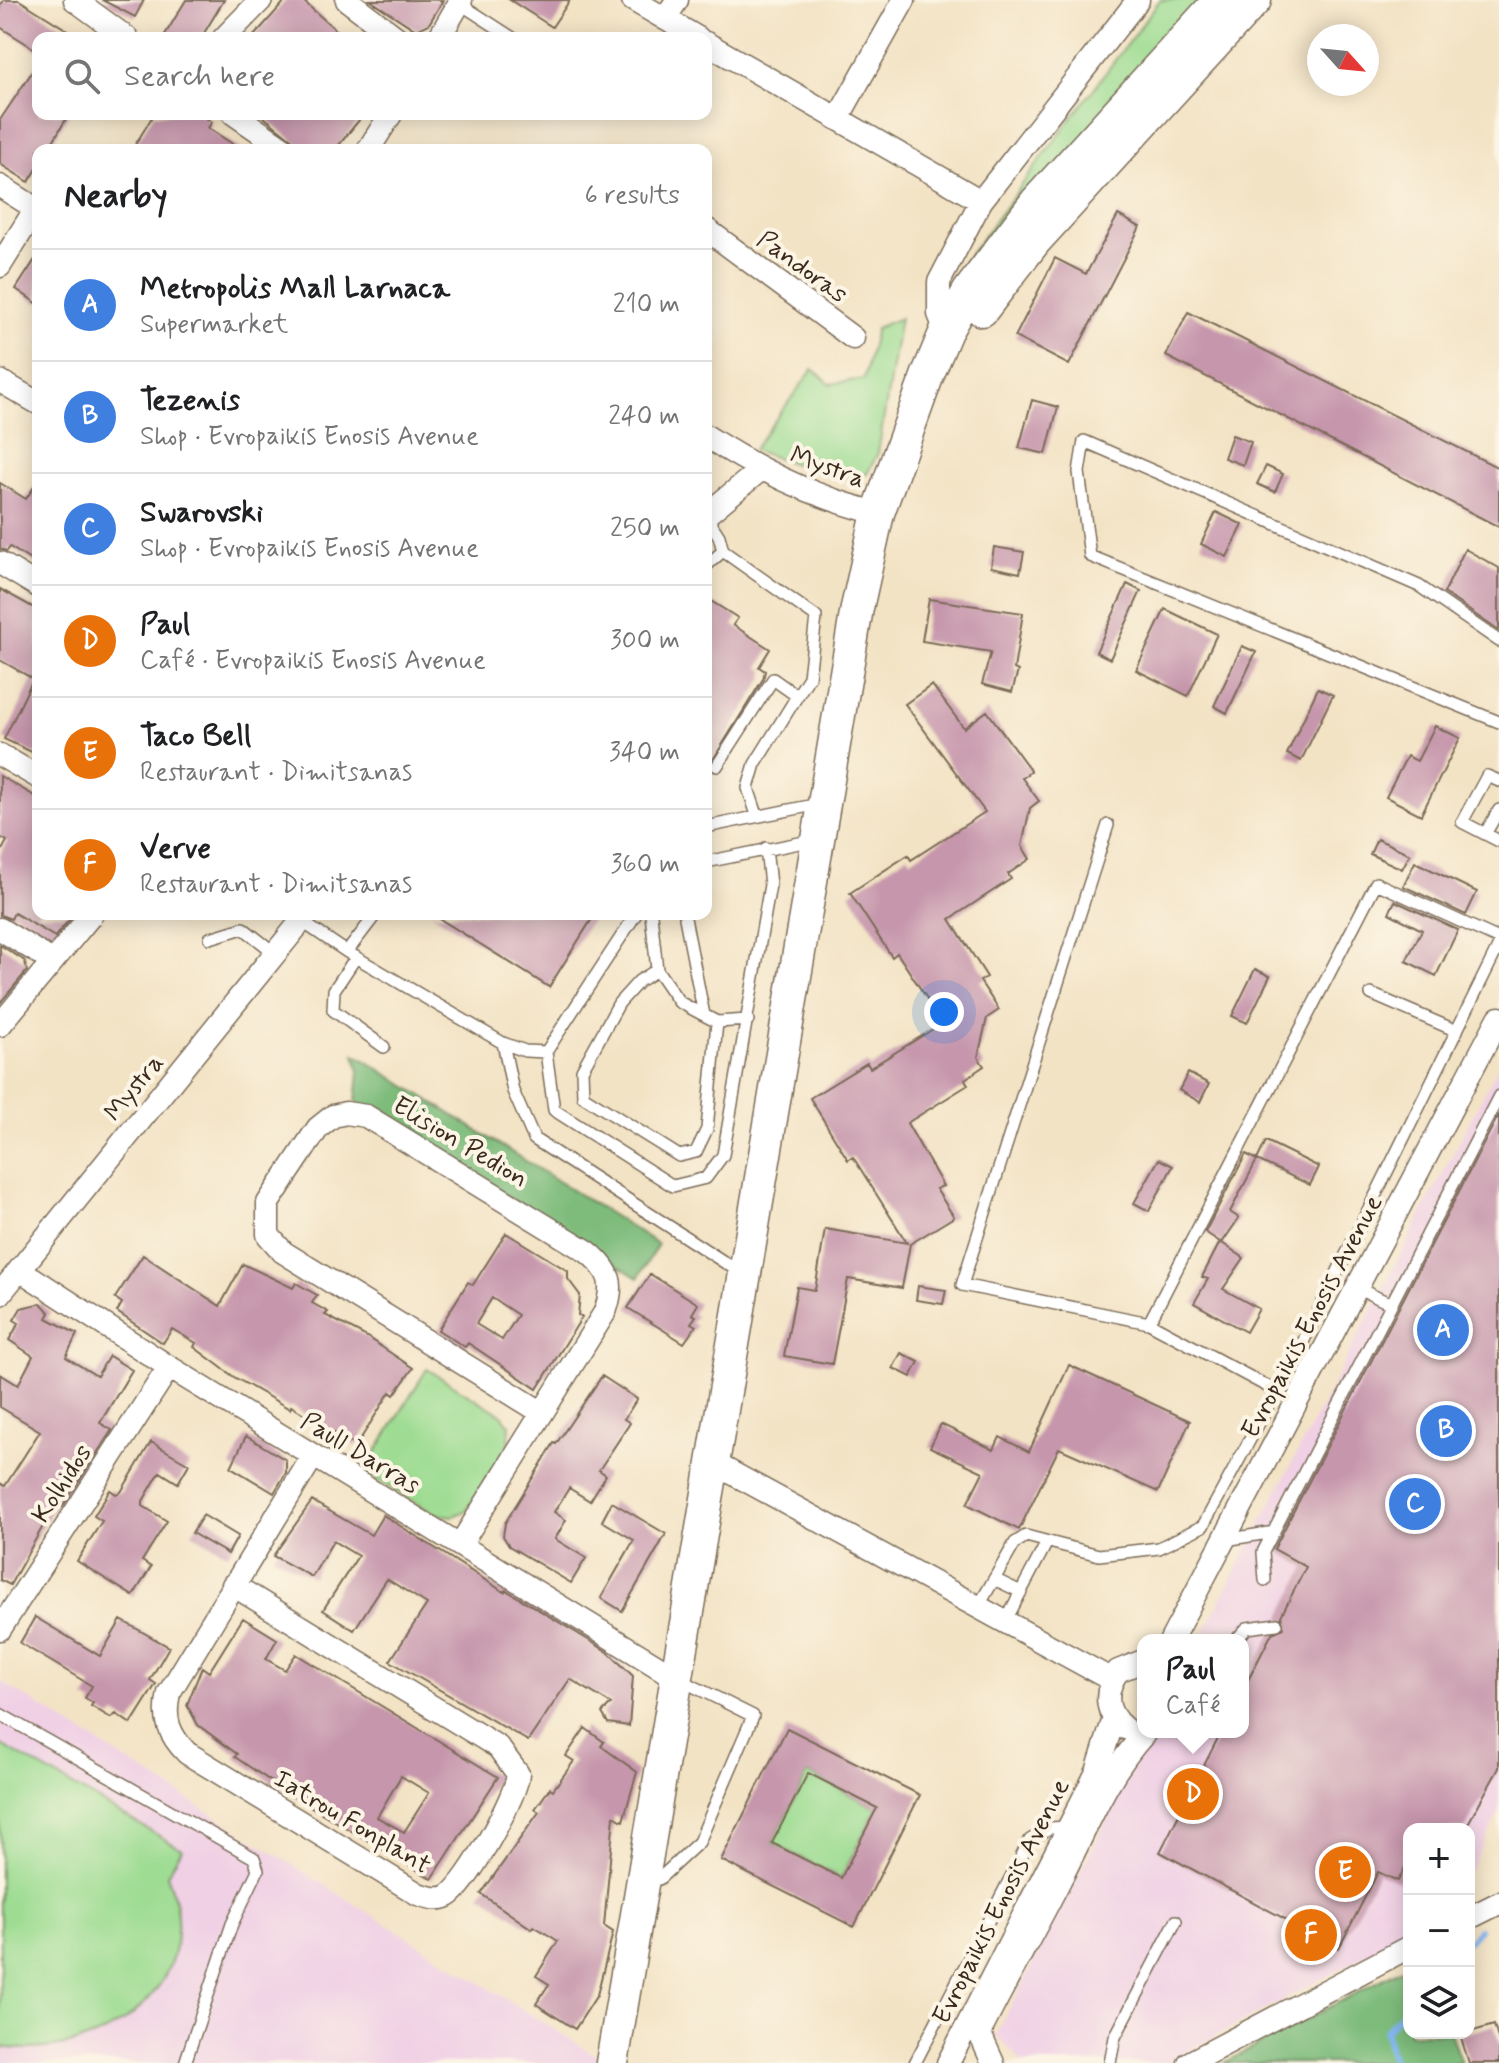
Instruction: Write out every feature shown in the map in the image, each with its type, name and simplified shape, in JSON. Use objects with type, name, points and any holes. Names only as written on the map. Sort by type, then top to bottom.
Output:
[{"type":"street","points":[[75,0],[119,32]]},
{"type":"street","points":[[230,32],[261,0]]},
{"type":"street","points":[[347,0],[389,32]]},
{"type":"street","points":[[633,0],[671,10],[692,32]]},
{"type":"street","points":[[838,118],[904,0]]},
{"type":"street","points":[[612,2063],[857,608],[878,513],[946,331],[951,292],[981,201],[1138,0]]},
{"type":"street","points":[[951,292],[1220,0]]},
{"type":"street","points":[[908,432],[975,320],[1025,254],[1255,0]]},
{"type":"street","points":[[442,32],[460,2]]},
{"type":"street","points":[[712,46],[981,201]]},
{"type":"street","points":[[243,120],[277,144]]},
{"type":"street","points":[[372,144],[387,120]]},
{"type":"street","points":[[0,186],[32,206]]},
{"type":"street","points":[[0,266],[32,217]]},
{"type":"street","name":"Pandoras","points":[[712,244],[853,338]]},
{"type":"street","points":[[0,381],[32,400]]},
{"type":"street","name":"Mystra","points":[[712,440],[759,471],[822,497],[878,513]]},
{"type":"street","name":"Mystra","points":[[712,511],[759,471]]},
{"type":"street","points":[[0,563],[32,582]]},
{"type":"street","points":[[0,755],[32,774]]},
{"type":"street","points":[[0,1025],[87,920]]},
{"type":"street","name":"Mystra","points":[[0,1294],[302,920]]},
{"type":"street","points":[[0,929],[52,961]]},
{"type":"street","name":"Evropaikis Enosis Avenue","points":[[1174,1634],[1499,1018]]},
{"type":"street","name":"Elision Pedion","points":[[460,1545],[605,1312],[613,1291],[611,1277],[604,1264],[366,1116],[346,1113],[333,1116],[318,1128],[268,1203],[268,1235],[283,1252],[541,1412]]},
{"type":"street","name":"Paull Darras","points":[[20,1270],[169,1367],[675,1677]]},
{"type":"street","name":"Kolhidos","points":[[0,1629],[169,1367]]},
{"type":"street","name":"Iatrou Fonplant","points":[[233,1585],[498,1747],[510,1759],[518,1774],[511,1802],[464,1878],[447,1896],[433,1899],[418,1894],[187,1753],[167,1728],[165,1709],[169,1693],[233,1585],[313,1456]]},
{"type":"street","points":[[712,1462],[1112,1680],[1128,1665],[1137,1663]]},
{"type":"street","name":"Evropaikis Enosis Avenue","points":[[1112,1680],[1108,1705],[1114,1718],[1132,1732],[1137,1732]]},
{"type":"street","name":"Evropaikis Enosis Avenue","points":[[948,2063],[1097,1772],[1114,1718]]},
{"type":"street","name":"Evropaikis Enosis Avenue","points":[[965,2063],[1080,1842],[1103,1790],[1116,1767],[1145,1738]]},
{"type":"street","points":[[1475,1915],[1499,1903]]},
{"type":"street","points":[[1189,2063],[1403,1950]]},
{"type":"street","points":[[980,2034],[993,2063]]},
{"type":"lane","points":[[460,2],[504,32]]},
{"type":"lane","points":[[1499,641],[1419,586],[1084,441],[1079,472],[1090,556],[1499,722]]},
{"type":"lane","points":[[712,525],[723,551],[816,617],[809,677],[755,764],[748,788],[757,815]]},
{"type":"lane","points":[[712,561],[723,551]]},
{"type":"lane","points":[[717,766],[773,679],[797,696]]},
{"type":"lane","points":[[1499,781],[1487,776],[1462,822],[1499,841]]},
{"type":"lane","points":[[712,826],[824,803]]},
{"type":"lane","points":[[1485,834],[1499,810]]},
{"type":"lane","points":[[1108,825],[962,1285],[1149,1323],[1276,1391]]},
{"type":"lane","points":[[712,861],[818,839]]},
{"type":"lane","points":[[632,920],[546,1052],[554,1110],[673,1186],[706,1178],[723,1155],[770,885],[766,848]]},
{"type":"lane","points":[[978,1607],[1015,1543],[1026,1536],[1046,1544],[1099,1555],[1159,1548],[1203,1526],[1276,1391],[1499,942],[1376,883],[1149,1323]]},
{"type":"lane","points":[[307,920],[352,955],[503,1043],[525,1051],[546,1052]]},
{"type":"lane","points":[[372,920],[334,990],[333,1010],[384,1047]]},
{"type":"lane","points":[[652,920],[657,970],[679,1002],[717,1022],[748,1020]]},
{"type":"lane","points":[[685,920],[704,1015]]},
{"type":"lane","points":[[210,938],[243,928],[275,953]]},
{"type":"lane","points":[[657,970],[639,981],[619,1003],[582,1070],[583,1096],[679,1156],[696,1152],[707,1129],[717,1022]]},
{"type":"lane","points":[[1371,994],[1457,1031]]},
{"type":"lane","points":[[503,1043],[513,1091],[534,1139],[743,1274]]},
{"type":"lane","points":[[1265,1580],[1263,1552],[1499,1096]]},
{"type":"lane","points":[[1357,1288],[1391,1304]]},
{"type":"lane","points":[[1225,1540],[1274,1532]]},
{"type":"lane","points":[[1005,1622],[1046,1544]]},
{"type":"lane","points":[[994,1579],[1021,1592]]},
{"type":"lane","points":[[1242,1634],[1247,1628],[1277,1624]]},
{"type":"lane","points":[[659,1879],[699,1842],[753,1716],[675,1677]]},
{"type":"lane","points":[[0,1714],[254,1858],[258,1870],[232,1924],[185,2063]]},
{"type":"lane","points":[[915,2063],[1030,1840],[1050,1828],[1069,1827]]},
{"type":"lane","points":[[1110,2063],[1115,2037],[1176,1921]]},
{"type":"shaded area","points":[[1499,1065],[1499,1813],[1475,1861],[1475,1823],[1403,1823],[1403,1935],[1166,2063],[1023,2063],[996,2035],[1149,1738],[1249,1738],[1249,1634],[1203,1634]]},
{"type":"shaded area","points":[[0,1681],[603,2060],[601,2063],[0,2063]]},
{"type":"green space","points":[[1160,0],[1203,0],[958,287],[956,280],[962,265]]},
{"type":"green space","points":[[900,318],[878,453],[867,474],[840,479],[753,450],[813,369],[830,384],[864,379],[876,328]]},
{"type":"green space","points":[[355,1054],[658,1244],[638,1278],[356,1102],[359,1071]]},
{"type":"green space","points":[[427,1369],[502,1415],[510,1425],[508,1444],[466,1511],[453,1516],[435,1514],[364,1472]]},
{"type":"green space","points":[[0,1744],[182,1849],[167,1875],[177,1914],[175,1950],[162,1981],[140,2008],[111,2028],[77,2042],[40,2049],[0,2047]]},
{"type":"green space","points":[[808,1773],[877,1808],[841,1878],[772,1843]]},
{"type":"green space","points":[[1403,1968],[1403,2039],[1452,2039],[1461,2063],[1224,2063]]},
{"type":"building","points":[[4,0],[19,0],[70,32],[32,32],[32,47],[0,27],[0,6]]},
{"type":"building","points":[[102,0],[144,0],[135,17]]},
{"type":"building","points":[[186,0],[224,0],[205,32],[167,32]]},
{"type":"building","points":[[286,0],[302,0],[338,32],[257,32]]},
{"type":"building","points":[[370,0],[443,0],[429,24],[416,30]]},
{"type":"building","points":[[510,0],[570,0],[552,27]]},
{"type":"building","points":[[32,72],[32,120],[66,120],[52,144],[32,144],[32,177],[29,182],[0,164],[0,120]]},
{"type":"building","points":[[150,120],[209,120],[212,122],[208,128],[233,144],[136,144]]},
{"type":"building","points":[[268,120],[359,120],[340,144],[298,144]]},
{"type":"building","points":[[1118,215],[1140,227],[1069,365],[1015,337],[1055,258],[1086,274]]},
{"type":"building","points":[[32,264],[32,300],[16,289]]},
{"type":"building","points":[[1188,312],[1499,468],[1499,527],[1166,356]]},
{"type":"building","points":[[1032,400],[1058,407],[1046,454],[1019,448]]},
{"type":"building","points":[[1232,435],[1251,442],[1243,465],[1224,458]]},
{"type":"building","points":[[1266,466],[1283,474],[1275,492],[1257,484]]},
{"type":"building","points":[[0,483],[26,499],[32,490],[32,561],[10,547],[7,551],[0,549]]},
{"type":"building","points":[[1216,512],[1243,525],[1227,557],[1201,544]]},
{"type":"building","points":[[994,547],[1024,552],[1020,573],[991,567]]},
{"type":"building","points":[[1465,549],[1499,568],[1499,631],[1444,593]]},
{"type":"building","points":[[1127,584],[1141,591],[1110,659],[1096,652]]},
{"type":"building","points":[[0,589],[32,607],[32,678],[0,660]]},
{"type":"building","points":[[929,599],[1023,613],[1014,669],[1018,671],[1012,692],[982,684],[991,652],[922,641]]},
{"type":"building","points":[[712,602],[738,618],[733,625],[770,649],[759,667],[765,671],[712,761]]},
{"type":"building","points":[[1165,609],[1217,634],[1188,696],[1136,670]]},
{"type":"building","points":[[1242,646],[1256,652],[1227,713],[1214,706]]},
{"type":"building","points":[[32,681],[32,752],[4,739]]},
{"type":"building","points":[[932,685],[964,728],[987,711],[1031,771],[1022,778],[1039,801],[1030,808],[1022,846],[1030,859],[1008,874],[1011,879],[950,919],[987,977],[980,981],[999,1010],[987,1018],[978,1057],[984,1066],[965,1079],[968,1085],[907,1123],[943,1186],[936,1189],[954,1217],[910,1244],[902,1288],[848,1279],[832,1364],[784,1356],[797,1287],[815,1290],[825,1229],[907,1243],[853,1157],[848,1160],[810,1098],[867,1063],[870,1068],[943,1023],[897,953],[892,957],[850,893],[908,855],[911,860],[985,812],[905,704]]},
{"type":"building","points":[[1318,688],[1333,695],[1301,761],[1287,754]]},
{"type":"building","points":[[1435,726],[1460,738],[1421,815],[1386,797],[1407,756],[1417,761]]},
{"type":"building","points":[[0,776],[32,795],[32,920],[69,920],[55,937],[14,913],[11,919],[0,915],[0,854],[7,841],[0,837]]},
{"type":"building","points":[[1377,839],[1410,854],[1402,869],[1370,854]]},
{"type":"building","points":[[1415,862],[1477,892],[1466,915],[1403,886]]},
{"type":"building","points":[[1395,901],[1458,930],[1436,976],[1406,961],[1422,930],[1389,913]]},
{"type":"building","points":[[442,920],[591,920],[549,987]]},
{"type":"building","points":[[0,945],[25,961],[27,971],[0,1003]]},
{"type":"building","points":[[1255,969],[1270,976],[1247,1023],[1232,1016]]},
{"type":"building","points":[[1188,1073],[1209,1084],[1200,1102],[1179,1090]]},
{"type":"building","points":[[1499,1114],[1499,1768],[1468,1823],[1403,1823],[1403,1871],[1398,1881],[1378,1872],[1339,1948],[1160,1852],[1218,1738],[1249,1738],[1249,1678],[1272,1633],[1284,1628],[1281,1616],[1306,1567],[1274,1549]]},
{"type":"building","points":[[1266,1141],[1319,1167],[1310,1185],[1257,1160]]},
{"type":"building","points":[[1246,1154],[1257,1160],[1230,1212],[1239,1218],[1222,1243],[1244,1258],[1223,1289],[1259,1309],[1246,1332],[1194,1303],[1208,1279],[1202,1277],[1220,1242],[1205,1232]]},
{"type":"building","points":[[1159,1159],[1173,1166],[1149,1211],[1134,1203]]},
{"type":"building","points":[[506,1233],[568,1271],[568,1279],[580,1295],[578,1315],[582,1317],[537,1389],[468,1343],[465,1347],[438,1330],[468,1282],[473,1285]],"holes":[[[492,1298],[518,1315],[502,1340],[476,1324]]]},
{"type":"building","points":[[143,1255],[220,1306],[243,1264],[293,1288],[296,1283],[317,1295],[312,1303],[328,1312],[325,1315],[367,1337],[413,1368],[394,1395],[390,1392],[356,1446],[291,1406],[290,1409],[234,1377],[194,1347],[196,1343],[172,1329],[163,1343],[117,1312],[122,1303],[115,1298]]},
{"type":"building","points":[[650,1274],[698,1304],[691,1323],[696,1326],[684,1343],[628,1308]]},
{"type":"building","points":[[918,1286],[946,1290],[943,1304],[916,1300]]},
{"type":"building","points":[[41,1303],[50,1313],[47,1318],[77,1334],[66,1357],[97,1376],[109,1356],[132,1370],[100,1423],[112,1430],[62,1507],[56,1503],[10,1585],[0,1580],[0,1483],[5,1486],[40,1431],[0,1407],[0,1374],[18,1385],[33,1356],[9,1340],[19,1323],[14,1320],[21,1308]]},
{"type":"building","points":[[901,1353],[919,1362],[911,1377],[893,1368]]},
{"type":"building","points":[[1069,1365],[1190,1421],[1158,1492],[1059,1448],[1019,1530],[967,1504],[983,1472],[930,1447],[941,1424],[994,1450],[1000,1437],[1029,1452]]},
{"type":"building","points":[[602,1376],[637,1399],[624,1419],[630,1423],[599,1470],[606,1475],[590,1501],[569,1488],[554,1512],[566,1520],[555,1539],[586,1558],[571,1583],[509,1546],[503,1536],[505,1523],[554,1443]]},
{"type":"building","points":[[246,1436],[286,1460],[286,1473],[274,1493],[231,1467]]},
{"type":"building","points":[[151,1442],[189,1464],[178,1483],[160,1472],[143,1501],[143,1506],[167,1521],[142,1561],[151,1567],[133,1596],[77,1561],[102,1521],[94,1516],[110,1490],[116,1494],[121,1492]]},
{"type":"building","points":[[312,1501],[371,1535],[383,1515],[504,1592],[506,1590],[608,1652],[633,1676],[629,1726],[608,1723],[602,1713],[611,1704],[570,1679],[528,1741],[390,1661],[427,1604],[387,1579],[354,1630],[323,1610],[358,1556],[333,1541],[312,1577],[273,1556]]},
{"type":"building","points":[[612,1502],[666,1534],[622,1611],[601,1598],[634,1540],[602,1521]]},
{"type":"building","points":[[203,1515],[238,1536],[228,1554],[192,1533]]},
{"type":"building","points":[[35,1617],[100,1656],[121,1620],[169,1647],[150,1680],[156,1684],[131,1724],[116,1714],[111,1718],[91,1706],[93,1703],[85,1698],[92,1686],[20,1643]]},
{"type":"building","points":[[243,1618],[277,1639],[266,1659],[285,1670],[296,1654],[498,1777],[432,1879],[288,1793],[235,1757],[237,1754],[198,1725],[187,1705],[202,1667],[209,1672]],"holes":[[[401,1776],[429,1793],[404,1832],[377,1817]]]},
{"type":"building","points":[[585,1728],[604,1742],[601,1746],[637,1772],[623,1821],[614,1816],[604,1926],[613,1932],[597,1995],[575,2029],[536,2004],[549,1984],[536,1976],[558,1941],[534,1926],[532,1929],[481,1894],[539,1812],[535,1809],[574,1761],[566,1756]]},
{"type":"building","points":[[787,1728],[920,1795],[854,1927],[721,1860]],"holes":[[[808,1773],[877,1808],[841,1878],[772,1843]]]},
{"type":"building","points":[[1494,2025],[1499,2042],[1499,2063],[1469,2063],[1461,2039],[1475,2039],[1475,2031]]},
{"type":"waterway","points":[[1475,1934],[1479,1930]]},
{"type":"waterway","points":[[1393,2063],[1385,2031],[1403,2012]]},
{"type":"place","name":"Metropolis Mall Larnaca","points":[[1443,1330]]},
{"type":"place","name":"Tezenis","points":[[1446,1431]]},
{"type":"place","name":"Swarovski","points":[[1415,1504]]},
{"type":"place","name":"Paul","points":[[1193,1794]]},
{"type":"place","name":"Taco Bell","points":[[1345,1872]]},
{"type":"place","name":"Verve","points":[[1311,1935]]}]
